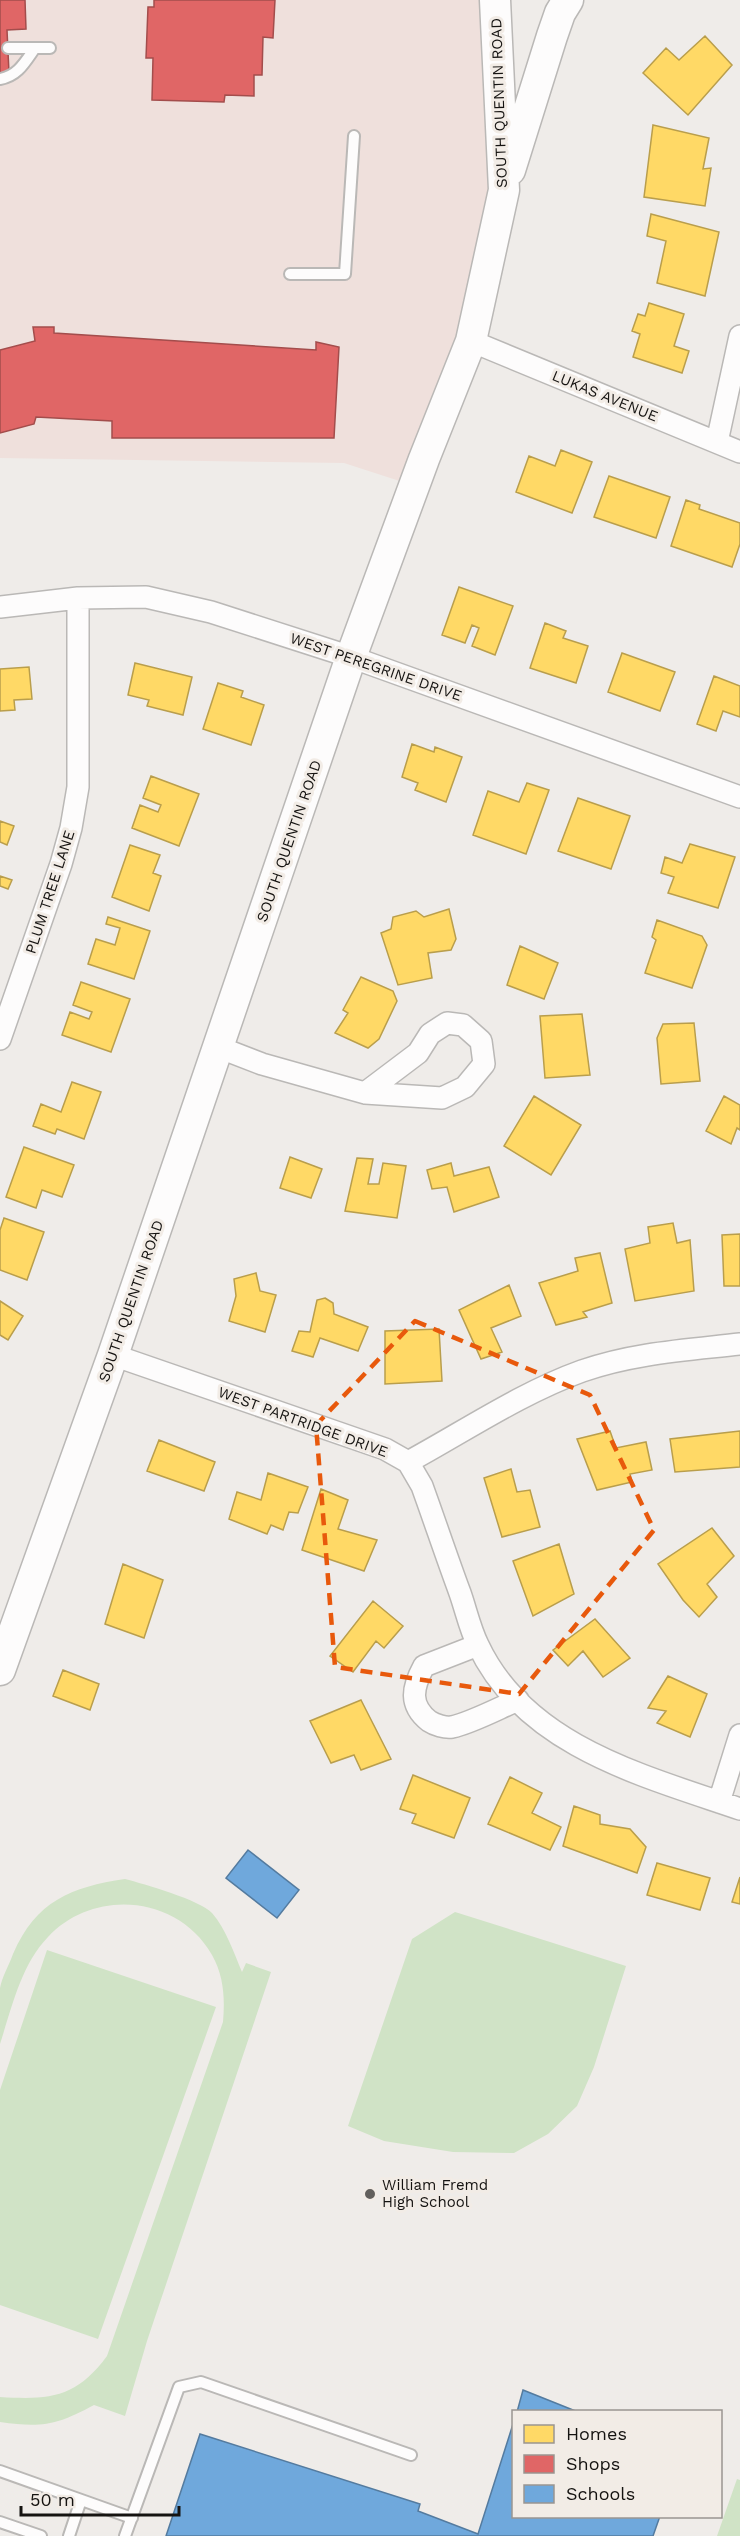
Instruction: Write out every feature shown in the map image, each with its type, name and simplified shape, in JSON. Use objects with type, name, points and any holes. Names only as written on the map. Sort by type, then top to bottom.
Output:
[{"type":"main road","name":"SOUTH QUENTIN ROAD","points":[[0,1670],[112,1355],[351,657],[424,459],[471,341],[504,190],[495,0]]},
{"type":"main road","points":[[504,190],[552,36],[560,13],[568,0]]},
{"type":"street","points":[[717,442],[740,336]]},
{"type":"street","name":"LUKAS AVENUE","points":[[471,341],[740,452]]},
{"type":"street","name":"WEST PEREGRINE DRIVE","points":[[0,607],[78,598],[146,597],[211,612],[351,657],[740,797]]},
{"type":"street","name":"PLUM TREE LANE","points":[[0,1039],[61,864],[75,808],[79,757],[78,598]]},
{"type":"street","points":[[218,1047],[262,1064],[365,1093],[442,1098],[465,1087],[484,1064],[481,1041],[463,1025],[447,1023],[430,1034],[418,1053],[365,1093]]},
{"type":"street","points":[[408,1462],[549,1385],[584,1371],[643,1355],[740,1344]]},
{"type":"street","name":"WEST PARTRIDGE DRIVE","points":[[112,1355],[385,1449],[408,1462],[422,1486],[478,1645],[497,1676],[518,1701],[556,1734],[610,1762],[740,1809]]},
{"type":"street","points":[[478,1645],[424,1666],[417,1680],[415,1699],[418,1712],[433,1724],[450,1727],[518,1701]]},
{"type":"street","points":[[719,1802],[740,1735]]},
{"type":"lane","points":[[8,48],[50,48]]},
{"type":"lane","points":[[0,79],[11,77],[18,71],[35,48]]},
{"type":"lane","points":[[290,274],[345,274],[354,136]]},
{"type":"lane","points":[[125,2536],[178,2387],[201,2382],[411,2455]]},
{"type":"lane","points":[[0,2470],[132,2518]]},
{"type":"lane","points":[[69,2536],[81,2500]]},
{"type":"lane","points":[[0,2522],[41,2536]]},
{"type":"highlighted area","points":[[415,1321],[590,1395],[654,1530],[519,1694],[335,1667],[316,1425]]},
{"type":"shaded area","points":[[0,0],[495,0],[504,190],[415,486],[344,463],[0,458]]},
{"type":"green space","points":[[125,1879],[171,1893],[206,1908],[221,1926],[242,1972],[246,1963],[271,1972],[147,2341],[125,2416],[94,2405],[59,2421],[38,2425],[0,2422],[0,2397],[33,2398],[61,2393],[84,2381],[107,2356],[223,2022],[224,1996],[219,1971],[212,1955],[197,1935],[178,1920],[157,1910],[134,1905],[111,1905],[88,1911],[67,1921],[39,1948],[18,1987],[0,2044],[1,1984],[22,1936],[33,1921],[44,1909],[72,1892]]},
{"type":"green space","points":[[455,1912],[626,1966],[594,2067],[577,2106],[548,2134],[514,2153],[453,2152],[384,2141],[348,2126],[412,1939]]},
{"type":"green space","points":[[47,1950],[216,2007],[98,2339],[0,2305],[0,2090]]},
{"type":"green space","points":[[737,2479],[740,2480],[740,2536],[717,2536]]},
{"type":"building: Homes","points":[[705,36],[732,65],[688,115],[643,73],[666,48],[679,60]]},
{"type":"building: Homes","points":[[653,125],[709,138],[703,169],[711,168],[705,206],[644,197]]},
{"type":"building: Homes","points":[[651,214],[719,232],[705,296],[657,283],[666,241],[647,236]]},
{"type":"building: Homes","points":[[649,303],[684,314],[674,346],[689,351],[682,373],[633,357],[640,334],[632,331],[638,314],[645,316]]},
{"type":"building: Homes","points":[[561,450],[592,462],[572,513],[516,492],[529,456],[555,466]]},
{"type":"building: Homes","points":[[609,476],[670,497],[656,538],[594,517]]},
{"type":"building: Homes","points":[[686,500],[700,505],[699,509],[740,523],[740,544],[732,567],[671,546]]},
{"type":"building: Homes","points":[[459,587],[513,606],[495,655],[472,646],[479,628],[472,625],[465,643],[442,635]]},
{"type":"building: Homes","points":[[545,623],[566,631],[563,638],[588,646],[576,683],[530,668]]},
{"type":"building: Homes","points":[[622,653],[675,672],[660,711],[608,692]]},
{"type":"building: Homes","points":[[135,663],[192,677],[183,715],[147,706],[149,700],[128,695]]},
{"type":"building: Homes","points":[[29,667],[32,699],[14,700],[15,710],[0,711],[0,669]]},
{"type":"building: Homes","points":[[714,676],[740,686],[740,717],[723,711],[716,731],[697,724]]},
{"type":"building: Homes","points":[[218,683],[243,691],[241,697],[264,705],[251,745],[203,729]]},
{"type":"building: Homes","points":[[412,744],[434,752],[435,747],[462,757],[446,802],[415,790],[418,783],[402,777]]},
{"type":"building: Homes","points":[[151,776],[199,794],[179,846],[132,828],[140,805],[158,812],[161,805],[143,798]]},
{"type":"building: Homes","points":[[527,783],[549,790],[526,854],[473,835],[488,791],[519,802]]},
{"type":"building: Homes","points":[[578,798],[630,816],[611,869],[558,851]]},
{"type":"building: Homes","points":[[0,821],[14,826],[7,845],[0,842]]},
{"type":"building: Homes","points":[[690,844],[735,857],[718,908],[668,893],[674,877],[661,873],[665,857],[682,863]]},
{"type":"building: Homes","points":[[130,845],[160,855],[153,873],[161,876],[149,911],[112,897]]},
{"type":"building: Homes","points":[[0,876],[12,880],[8,889],[0,886]]},
{"type":"building: Homes","points":[[449,909],[456,939],[451,950],[428,953],[432,978],[398,985],[381,933],[391,929],[393,917],[416,911],[424,917]]},
{"type":"building: Homes","points":[[108,917],[150,931],[134,979],[88,964],[96,939],[115,945],[120,928],[106,924]]},
{"type":"building: Homes","points":[[657,920],[702,936],[707,945],[692,988],[645,973],[656,940],[652,937]]},
{"type":"building: Homes","points":[[520,946],[558,963],[544,999],[507,985]]},
{"type":"building: Homes","points":[[361,977],[393,991],[397,1001],[379,1039],[368,1048],[335,1033],[348,1013],[343,1010]]},
{"type":"building: Homes","points":[[81,982],[130,999],[111,1052],[62,1035],[70,1012],[89,1019],[92,1012],[73,1005]]},
{"type":"building: Homes","points":[[582,1014],[590,1075],[545,1078],[540,1016]]},
{"type":"building: Homes","points":[[694,1023],[700,1081],[661,1084],[657,1038],[663,1024]]},
{"type":"building: Homes","points":[[72,1082],[101,1092],[84,1139],[57,1129],[55,1134],[33,1126],[41,1104],[61,1112]]},
{"type":"building: Homes","points":[[534,1096],[581,1125],[551,1175],[504,1146]]},
{"type":"building: Homes","points":[[724,1096],[740,1105],[740,1130],[737,1128],[731,1144],[706,1131]]},
{"type":"building: Homes","points":[[24,1147],[74,1165],[62,1197],[42,1190],[36,1208],[6,1197]]},
{"type":"building: Homes","points":[[290,1157],[322,1169],[311,1198],[280,1188]]},
{"type":"building: Homes","points":[[357,1158],[373,1159],[368,1184],[379,1184],[383,1163],[406,1166],[397,1218],[345,1211]]},
{"type":"building: Homes","points":[[451,1163],[454,1176],[489,1167],[499,1197],[454,1212],[447,1187],[432,1189],[427,1170]]},
{"type":"building: Homes","points":[[4,1218],[44,1232],[27,1280],[0,1270],[0,1230]]},
{"type":"building: Homes","points":[[673,1223],[677,1243],[690,1240],[694,1291],[635,1301],[625,1249],[650,1243],[648,1227]]},
{"type":"building: Homes","points":[[740,1234],[740,1286],[724,1286],[722,1235]]},
{"type":"building: Homes","points":[[600,1253],[612,1303],[583,1312],[587,1317],[556,1325],[539,1283],[578,1271],[575,1258]]},
{"type":"building: Homes","points":[[256,1273],[260,1291],[276,1295],[265,1332],[229,1321],[236,1296],[234,1279]]},
{"type":"building: Homes","points":[[509,1285],[521,1316],[491,1328],[502,1352],[481,1359],[459,1310]]},
{"type":"building: Homes","points":[[325,1298],[333,1303],[334,1314],[368,1327],[358,1351],[320,1338],[313,1357],[292,1351],[299,1331],[310,1332],[317,1300]]},
{"type":"building: Homes","points":[[0,1301],[23,1316],[8,1340],[0,1335]]},
{"type":"building: Homes","points":[[439,1329],[442,1381],[385,1384],[385,1331]]},
{"type":"building: Homes","points":[[610,1431],[616,1448],[646,1442],[652,1470],[630,1474],[632,1482],[597,1490],[577,1439]]},
{"type":"building: Homes","points":[[740,1431],[740,1467],[675,1472],[670,1439]]},
{"type":"building: Homes","points":[[159,1440],[215,1462],[204,1491],[147,1471]]},
{"type":"building: Homes","points":[[511,1469],[517,1492],[530,1490],[540,1527],[502,1537],[484,1478]]},
{"type":"building: Homes","points":[[268,1473],[308,1487],[298,1513],[289,1512],[283,1530],[271,1525],[267,1534],[229,1519],[237,1492],[261,1500]]},
{"type":"building: Homes","points":[[321,1489],[348,1500],[338,1529],[377,1540],[364,1571],[302,1550]]},
{"type":"building: Homes","points":[[712,1528],[734,1556],[707,1584],[717,1597],[699,1617],[683,1600],[658,1564]]},
{"type":"building: Homes","points":[[559,1544],[574,1594],[533,1616],[513,1561]]},
{"type":"building: Homes","points":[[123,1564],[163,1580],[144,1638],[105,1624]]},
{"type":"building: Homes","points":[[373,1601],[403,1626],[384,1648],[376,1641],[353,1672],[330,1656]]},
{"type":"building: Homes","points":[[595,1619],[630,1658],[603,1677],[583,1651],[568,1666],[553,1650]]},
{"type":"building: Homes","points":[[63,1670],[99,1684],[90,1710],[53,1696]]},
{"type":"building: Homes","points":[[668,1676],[707,1694],[690,1737],[657,1723],[666,1711],[648,1708]]},
{"type":"building: Homes","points":[[361,1700],[391,1759],[361,1770],[354,1755],[331,1763],[310,1721]]},
{"type":"building: Homes","points":[[413,1775],[470,1798],[454,1838],[412,1823],[416,1814],[400,1809]]},
{"type":"building: Homes","points":[[510,1777],[542,1793],[532,1813],[561,1827],[550,1850],[488,1824]]},
{"type":"building: Homes","points":[[574,1806],[600,1815],[600,1824],[630,1829],[646,1847],[637,1873],[563,1846]]},
{"type":"building: Homes","points":[[657,1863],[710,1878],[700,1910],[647,1895]]},
{"type":"building: Homes","points":[[740,1877],[740,1904],[732,1902]]},
{"type":"building: Shops","points":[[0,0],[25,0],[26,29],[7,30],[9,73],[0,73]]},
{"type":"building: Shops","points":[[154,0],[275,0],[273,38],[263,37],[262,75],[254,75],[254,96],[225,95],[224,102],[152,100],[153,58],[146,58],[148,7],[154,7]]},
{"type":"building: Shops","points":[[33,327],[54,327],[54,333],[316,350],[316,342],[339,347],[334,438],[112,438],[112,421],[36,417],[34,424],[0,433],[0,350],[35,341]]},
{"type":"building: Schools","points":[[248,1850],[299,1890],[277,1918],[226,1878]]},
{"type":"building: Schools","points":[[523,2390],[573,2410],[518,2410]]},
{"type":"building: Schools","points":[[512,2427],[512,2518],[659,2518],[653,2536],[166,2536],[200,2434],[420,2504],[418,2511],[478,2534]]},
{"type":"place","name":"William Fremd High School","points":[[370,2194]]}]
